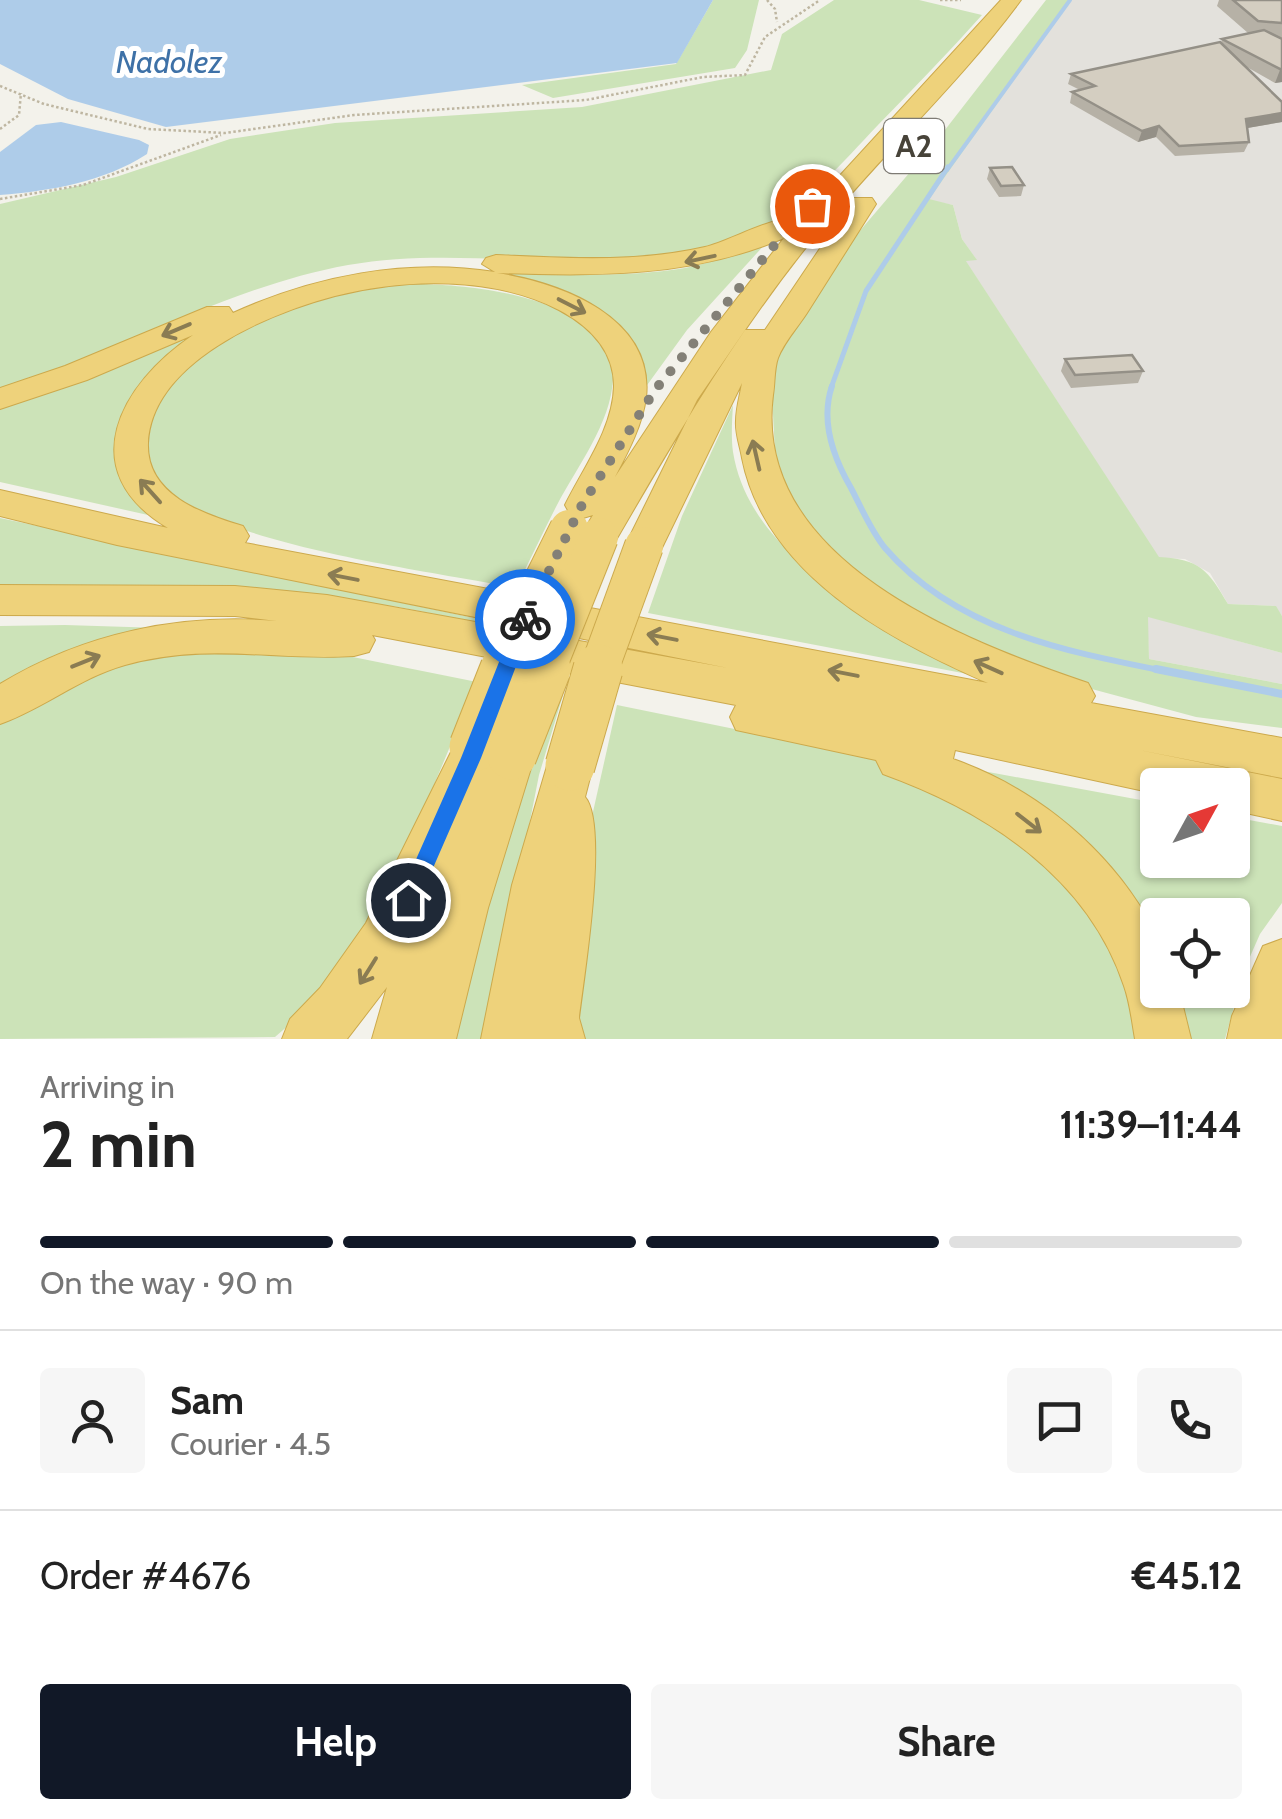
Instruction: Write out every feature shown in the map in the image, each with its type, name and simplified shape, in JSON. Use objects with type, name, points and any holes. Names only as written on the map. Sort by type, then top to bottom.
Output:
[{"type":"highway","name":"A2","points":[[570,766],[606,644],[644,546],[714,400],[761,328],[1011,0]]},
{"type":"highway","name":"A2","points":[[486,753],[583,524],[650,444],[734,322],[808,226],[876,180],[964,88],[1033,0]]},
{"type":"highway","points":[[583,524],[655,390],[791,225],[853,167],[876,180],[776,332],[754,382],[751,428],[756,460],[784,519],[811,552],[880,608],[982,664],[1020,680],[1282,758]]},
{"type":"highway","points":[[0,399],[76,373],[253,298],[331,275],[402,264],[595,268],[665,265],[732,251],[791,225]]},
{"type":"highway","points":[[259,560],[246,541],[199,526],[169,510],[137,476],[130,456],[130,432],[138,409],[167,370],[213,336],[287,302],[364,282],[453,277],[505,283],[549,295],[601,324],[622,350],[630,382],[629,401],[583,524]]},
{"type":"highway","points":[[0,502],[259,560],[1282,758]]},
{"type":"highway","points":[[0,600],[235,602],[327,610],[825,704],[1140,770]]},
{"type":"highway","points":[[0,616],[168,619],[412,647],[817,730],[1140,788]]},
{"type":"highway","points":[[0,706],[73,666],[133,645],[246,635],[317,643],[354,640]]},
{"type":"highway","points":[[817,730],[970,785],[1006,806],[1062,850],[1128,931],[1147,971],[1163,1039]]},
{"type":"highway","points":[[310,1039],[355,992],[395,927],[486,753]]},
{"type":"highway","points":[[400,1039],[486,753]]},
{"type":"highway","points":[[428,1039],[463,908],[486,753]]},
{"type":"highway","points":[[510,1039],[537,885],[570,766]]},
{"type":"highway","points":[[556,1039],[552,1018],[572,851],[570,766]]},
{"type":"highway","points":[[1250,793],[1282,801]]},
{"type":"highway","points":[[1250,799],[1282,801]]},
{"type":"highway","points":[[1255,1039],[1259,1016],[1282,965]]},
{"type":"path","points":[[767,0],[775,9],[777,24]]},
{"type":"path","points":[[0,199],[18,199],[83,183],[225,134],[354,115],[586,100],[704,78],[745,75],[761,39],[777,24],[820,0]]},
{"type":"path","points":[[940,0],[961,0]]},
{"type":"path","points":[[0,86],[44,104],[148,128],[225,134]]},
{"type":"path","points":[[0,129],[19,115],[21,93]]},
{"type":"shaded area","points":[[1071,0],[1282,0],[1282,616],[1275,606],[1228,604],[1210,573],[1185,559],[1159,558],[965,260],[976,259],[962,239],[953,205],[928,200]]},
{"type":"shaded area","points":[[1147,616],[1282,653],[1282,684],[1149,659]]},
{"type":"green space","points":[[713,0],[759,0],[747,50],[735,68],[553,98],[522,85],[676,64]]},
{"type":"green space","points":[[834,0],[919,0],[982,15],[833,172],[801,202],[765,226],[702,249],[635,259],[430,258],[348,265],[303,275],[215,305],[0,392],[0,204],[116,177],[230,139],[335,123],[582,107],[771,70],[782,34]]},
{"type":"green space","points":[[1046,0],[1071,0],[929,199],[953,205],[962,239],[977,260],[966,261],[1159,557],[1184,560],[1201,568],[1228,604],[1276,606],[1282,616],[1282,653],[1148,617],[1149,659],[1282,684],[1282,728],[1196,717],[1021,670],[849,574],[777,489],[770,359],[835,260],[934,144]]},
{"type":"green space","points":[[767,242],[687,330],[637,399],[637,369],[530,283],[442,270],[594,275],[655,272],[706,263]]},
{"type":"green space","points":[[408,284],[464,287],[533,300],[565,312],[591,329],[608,351],[613,379],[606,412],[516,588],[333,554],[235,527],[196,510],[168,491],[149,463],[147,430],[158,397],[181,369],[213,345],[294,308],[336,296]]},
{"type":"green space","points":[[274,297],[148,376],[125,410],[116,446],[118,464],[133,499],[148,515],[0,482],[0,407]]},
{"type":"green space","points":[[733,405],[733,452],[745,492],[767,527],[795,558],[867,611],[978,676],[648,613],[682,516]]},
{"type":"green space","points":[[0,518],[498,623],[496,626],[398,607],[214,585],[0,586]]},
{"type":"green space","points":[[0,626],[193,629],[0,691]]},
{"type":"green space","points":[[166,650],[328,652],[477,682],[393,883],[320,998],[275,1037],[0,1039],[0,719],[45,691]]},
{"type":"green space","points":[[553,692],[563,695],[539,775],[487,1039],[448,1039]]},
{"type":"green space","points":[[617,705],[847,752],[914,770],[969,796],[1092,903],[1145,1039],[573,1039],[586,843]]},
{"type":"green space","points":[[956,766],[1140,800],[1140,878],[1250,878],[1250,820],[1282,826],[1282,903],[1260,934],[1250,957],[1250,898],[1140,898],[1140,945]]},
{"type":"green space","points":[[1173,1008],[1234,1008],[1225,1039],[1181,1039]]},
{"type":"water","name":"Nadolez","points":[[0,0],[713,0],[677,63],[166,127],[68,99],[0,64]]},
{"type":"water","points":[[61,122],[139,140],[149,145],[147,154],[113,172],[76,184],[0,195],[0,152],[36,125]]},
{"type":"building","points":[[1233,0],[1282,0],[1282,23],[1258,21]]},
{"type":"building","points":[[1264,30],[1282,39],[1282,70],[1222,39]]},
{"type":"building","points":[[1220,42],[1282,102],[1282,113],[1246,119],[1249,142],[1179,146],[1159,126],[1142,131],[1072,92],[1095,86],[1071,74]]},
{"type":"building","points":[[1012,167],[1024,185],[1001,186],[990,168]]},
{"type":"building","points":[[1132,355],[1143,371],[1075,375],[1065,359]]},
{"type":"waterway","points":[[947,170],[1070,0]]},
{"type":"waterway","points":[[831,388],[866,291],[948,167]]},
{"type":"waterway","points":[[832,386],[828,425],[839,464],[880,541],[913,576],[945,600],[1016,634],[1092,656],[1169,672]]},
{"type":"waterway","points":[[1156,669],[1282,694]]},
{"type":"way so far","points":[[525,619],[582,505],[655,390],[791,225],[812,206]]},
{"type":"route","points":[[408,900],[471,758],[525,619]]}]
